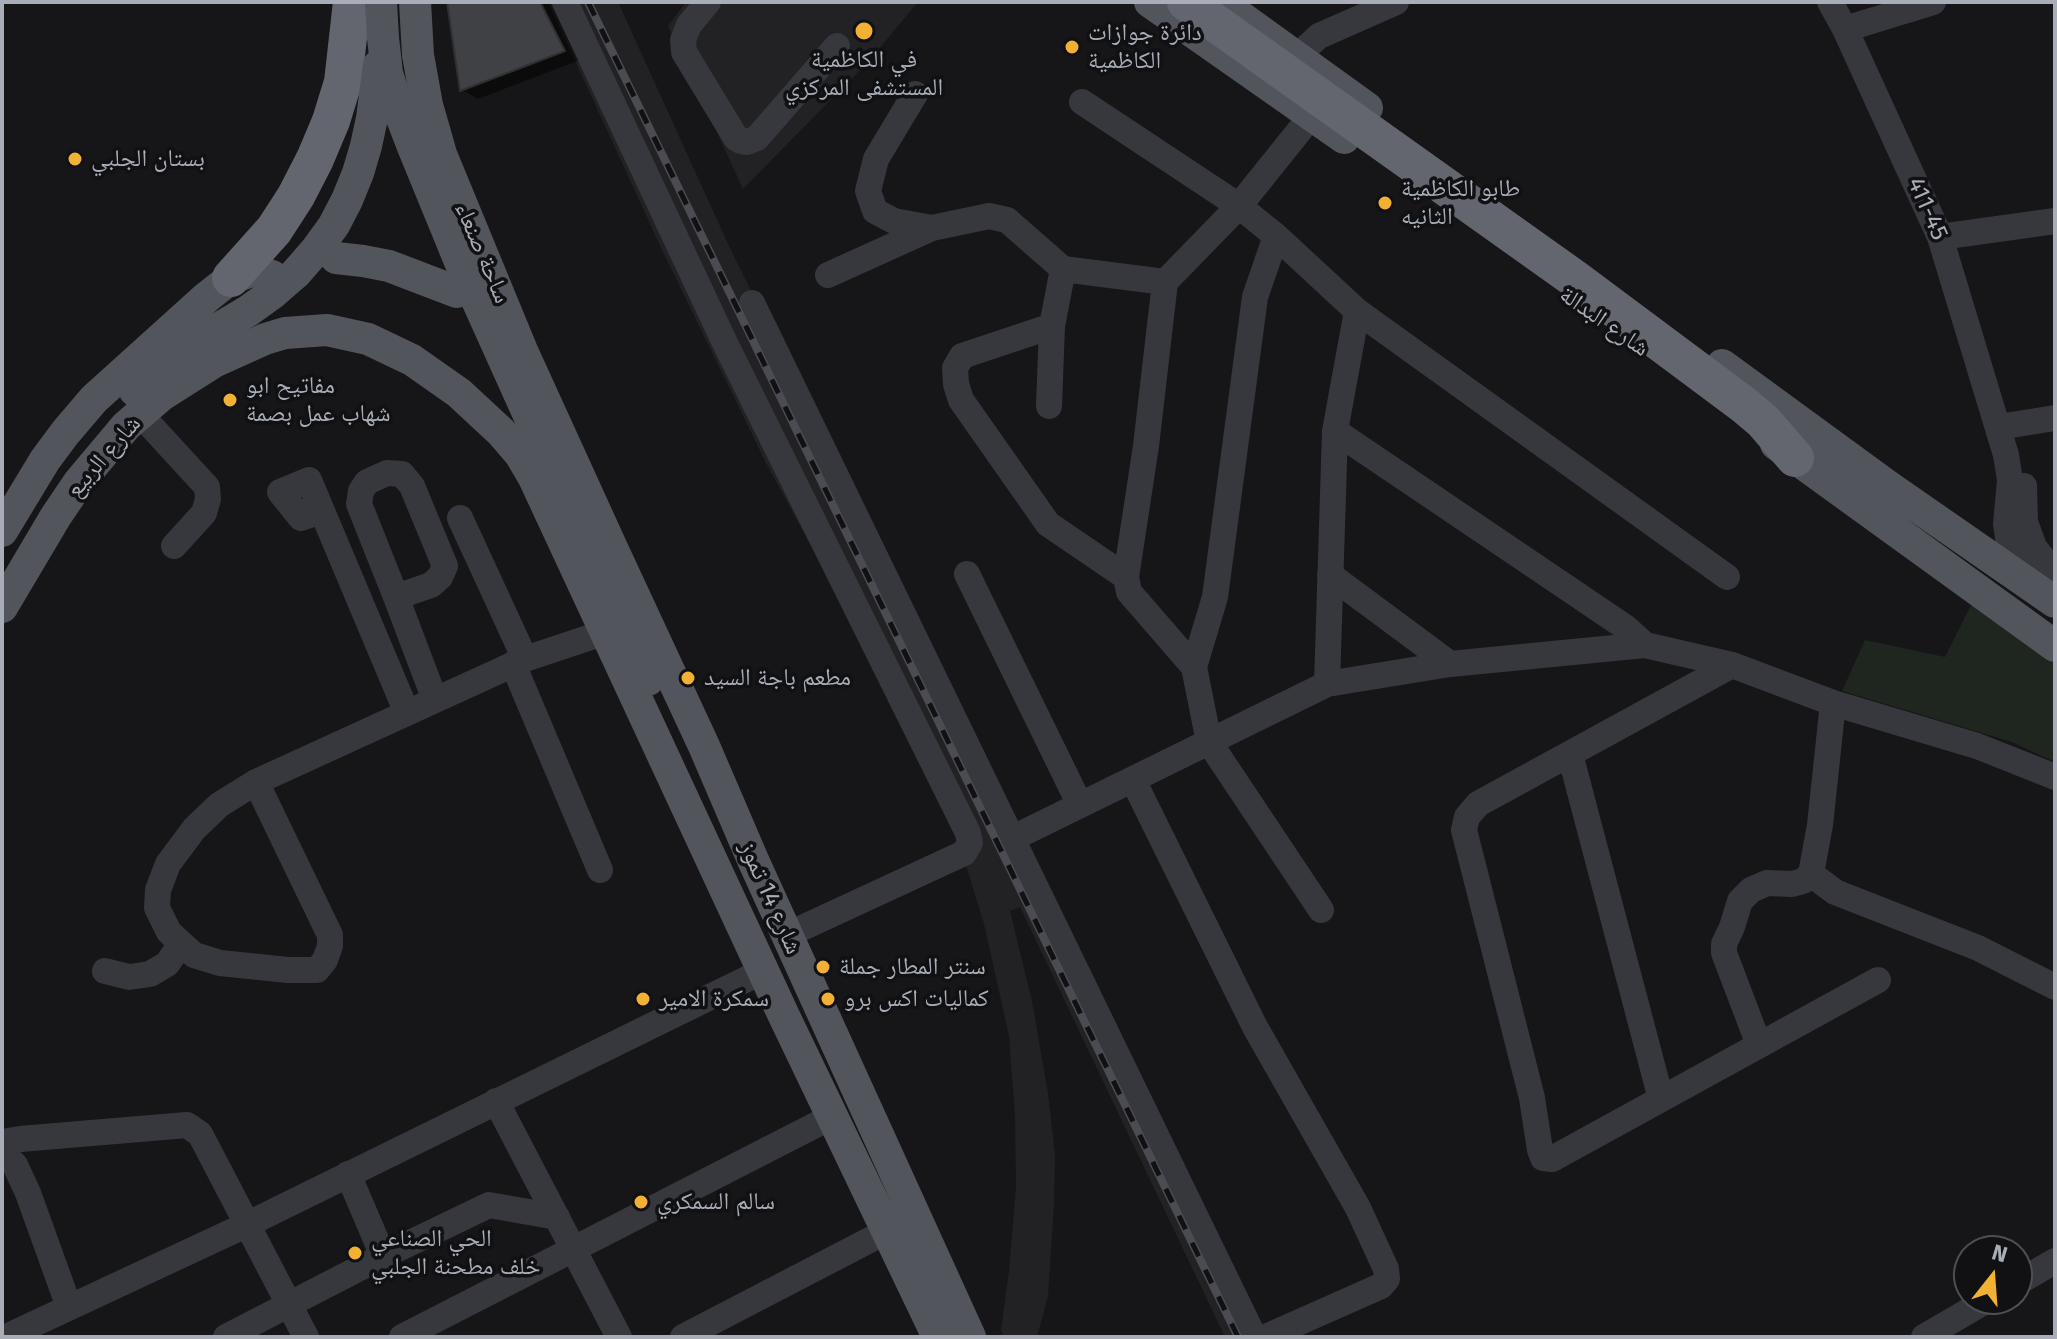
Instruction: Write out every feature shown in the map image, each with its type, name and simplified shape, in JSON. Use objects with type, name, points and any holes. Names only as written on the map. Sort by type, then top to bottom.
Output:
[{"type":"highway","points":[[266,277],[274,230],[296,196],[331,121],[343,82],[352,2]]},
{"type":"highway","points":[[1186,2],[1324,112],[1552,263],[1744,405],[1795,458]]},
{"type":"main road","points":[[381,2],[387,73],[457,256],[648,680],[799,996],[813,1043],[817,1082]]},
{"type":"main road","name":"ساحة صنعاء","points":[[415,2],[418,55],[427,105],[441,154],[523,353],[611,546]]},
{"type":"main road","points":[[1150,2],[1324,112]]},
{"type":"main road","name":"شارع البدالة","points":[[1220,2],[1889,487],[2049,589]]},
{"type":"main road","points":[[2,569],[49,490],[84,441],[144,383],[211,333],[248,311],[296,273],[334,225],[353,187],[366,146],[383,38]]},
{"type":"main road","name":"ساحة صنعاء","points":[[336,258],[389,266],[457,292]]},
{"type":"main road","points":[[246,348],[276,323],[283,307],[266,277]]},
{"type":"main road","name":"شارع الربيع","points":[[2,531],[45,460],[94,399],[207,297],[266,277]]},
{"type":"main road","name":"ساحة صنعاء","points":[[500,321],[523,353]]},
{"type":"main road","name":"شارع 14 تموز","points":[[246,348],[285,333],[306,330],[337,331],[368,339],[412,360],[459,393],[520,454],[938,1337]]},
{"type":"main road","name":"شارع الربيع","points":[[2,607],[79,482],[126,426],[183,381],[214,362],[246,348]]},
{"type":"main road","points":[[1795,458],[2055,646]]},
{"type":"main road","points":[[574,563],[586,566],[599,562],[611,546]]},
{"type":"main road","name":"شارع 14 تموز","points":[[611,546],[970,1337]]},
{"type":"street","points":[[565,2],[724,341],[968,833],[970,843],[964,853],[787,935]]},
{"type":"street","points":[[708,2],[689,25],[683,40],[684,52],[736,138],[741,141],[757,138],[837,46]]},
{"type":"street","points":[[1296,57],[1319,36],[1396,2]]},
{"type":"street","name":"411-45","points":[[1830,2],[1940,237],[1999,427],[2010,480],[2006,524],[2009,544],[2049,589]]},
{"type":"street","points":[[1845,29],[1933,2]]},
{"type":"street","points":[[915,94],[876,159],[868,191],[875,211],[894,221],[932,228]]},
{"type":"street","points":[[1082,102],[1239,206],[1357,311],[1727,577]]},
{"type":"street","points":[[1194,667],[1129,592],[1126,577],[1146,446],[1165,282],[1324,112]]},
{"type":"street","points":[[828,275],[932,228],[989,216],[1007,220],[1063,269],[1165,282]]},
{"type":"street","points":[[1940,237],[2055,221]]},
{"type":"street","points":[[1276,236],[1255,297],[1215,597],[1194,667],[1209,742],[1321,910]]},
{"type":"street","points":[[1049,406],[1052,326],[1063,269]]},
{"type":"street","points":[[752,303],[1254,1337]]},
{"type":"street","points":[[1327,684],[1335,431],[1357,311]]},
{"type":"street","points":[[1052,326],[962,356],[955,368],[956,384],[961,400],[1048,524],[1126,577]]},
{"type":"street","points":[[140,414],[207,487],[204,513],[174,546]]},
{"type":"street","points":[[1999,427],[2055,418]]},
{"type":"street","points":[[1335,431],[1625,627],[1645,645]]},
{"type":"street","points":[[321,511],[407,713]]},
{"type":"street","points":[[460,518],[600,870]]},
{"type":"street","points":[[967,574],[1080,805]]},
{"type":"street","points":[[1330,575],[1450,664]]},
{"type":"street","points":[[396,597],[435,700]]},
{"type":"street","points":[[256,782],[330,935],[325,960],[317,970],[220,963],[194,955],[169,932],[157,908],[158,890],[168,864],[194,829],[219,805],[256,782],[519,661],[606,632]]},
{"type":"street","points":[[1011,839],[1327,684],[1450,664],[1645,645],[1732,665],[1833,703],[1977,746],[2055,777]]},
{"type":"street","points":[[1732,665],[1478,804],[1467,817],[1464,830],[1532,1098],[1543,1158],[1552,1159],[1878,980]]},
{"type":"street","points":[[1759,1045],[1724,953],[1724,944],[1740,901],[1751,890],[1767,883],[1792,884],[1803,881],[1811,874],[1820,825],[1833,703]]},
{"type":"street","points":[[1570,754],[1661,1099]]},
{"type":"street","points":[[1133,780],[1255,1027],[1358,1208],[1386,1269],[1387,1279],[1381,1286],[1266,1337]]},
{"type":"street","points":[[1811,874],[1835,892],[1978,948],[2055,987]]},
{"type":"street","points":[[105,971],[129,977],[150,974],[167,964],[181,944]]},
{"type":"street","points":[[6,1337],[246,1225],[763,971]]},
{"type":"street","points":[[496,1101],[619,1337]]},
{"type":"street","points":[[402,1337],[833,1116]]},
{"type":"street","points":[[2,1142],[187,1125],[200,1134],[306,1337]]},
{"type":"street","points":[[2,1152],[15,1165],[28,1193],[69,1307]]},
{"type":"street","points":[[348,1174],[383,1256]]},
{"type":"street","points":[[226,1337],[489,1205],[557,1217]]},
{"type":"street","points":[[683,1337],[887,1231]]},
{"type":"street","points":[[2033,1274],[2055,1261]]},
{"type":"street","points":[[1924,1337],[1962,1315]]},
{"type":"shaded area","points":[[548,2],[618,2],[729,246],[1259,1337],[1225,1337],[1020,907],[1010,911],[1032,1001],[1048,1093],[1055,1154],[1054,1204],[1048,1296],[1037,1337],[1004,1337],[1001,1330],[1016,1187],[1009,1036],[984,924],[949,810],[876,666],[765,461],[663,252]]},
{"type":"shaded area","points":[[686,2],[918,2],[869,61],[743,189],[668,26]]},
{"type":"shaded area","points":[[1972,603],[2055,662],[2055,762],[2012,742],[1842,691],[1865,640],[1945,657]]},
{"type":"building","points":[[447,2],[540,2],[565,51],[460,91]]},
{"type":"railway","points":[[588,2],[1238,1337]]},
{"type":"place","name":"في الكاظمية المستشفى المركزي","points":[[864,31]]},
{"type":"place","name":"دائرة جوازات الكاظمية","points":[[1072,47]]},
{"type":"place","name":"بستان الجلبي","points":[[75,159]]},
{"type":"place","name":"طابو الكاظمية الثانيه","points":[[1385,203]]},
{"type":"place","name":"مفاتيح ابو شهاب عمل بصمة","points":[[230,400]]},
{"type":"place","name":"مطعم باجة السيد","points":[[688,678]]},
{"type":"place","name":"سنتر المطار جملة","points":[[823,967]]},
{"type":"place","name":"سمكرة الامير","points":[[643,999]]},
{"type":"place","name":"كماليات اكس برو","points":[[828,999]]},
{"type":"place","name":"سالم السمكري","points":[[641,1202]]},
{"type":"place","name":"الحي الصناعي خلف مطحنة الجلبي","points":[[355,1253]]}]
